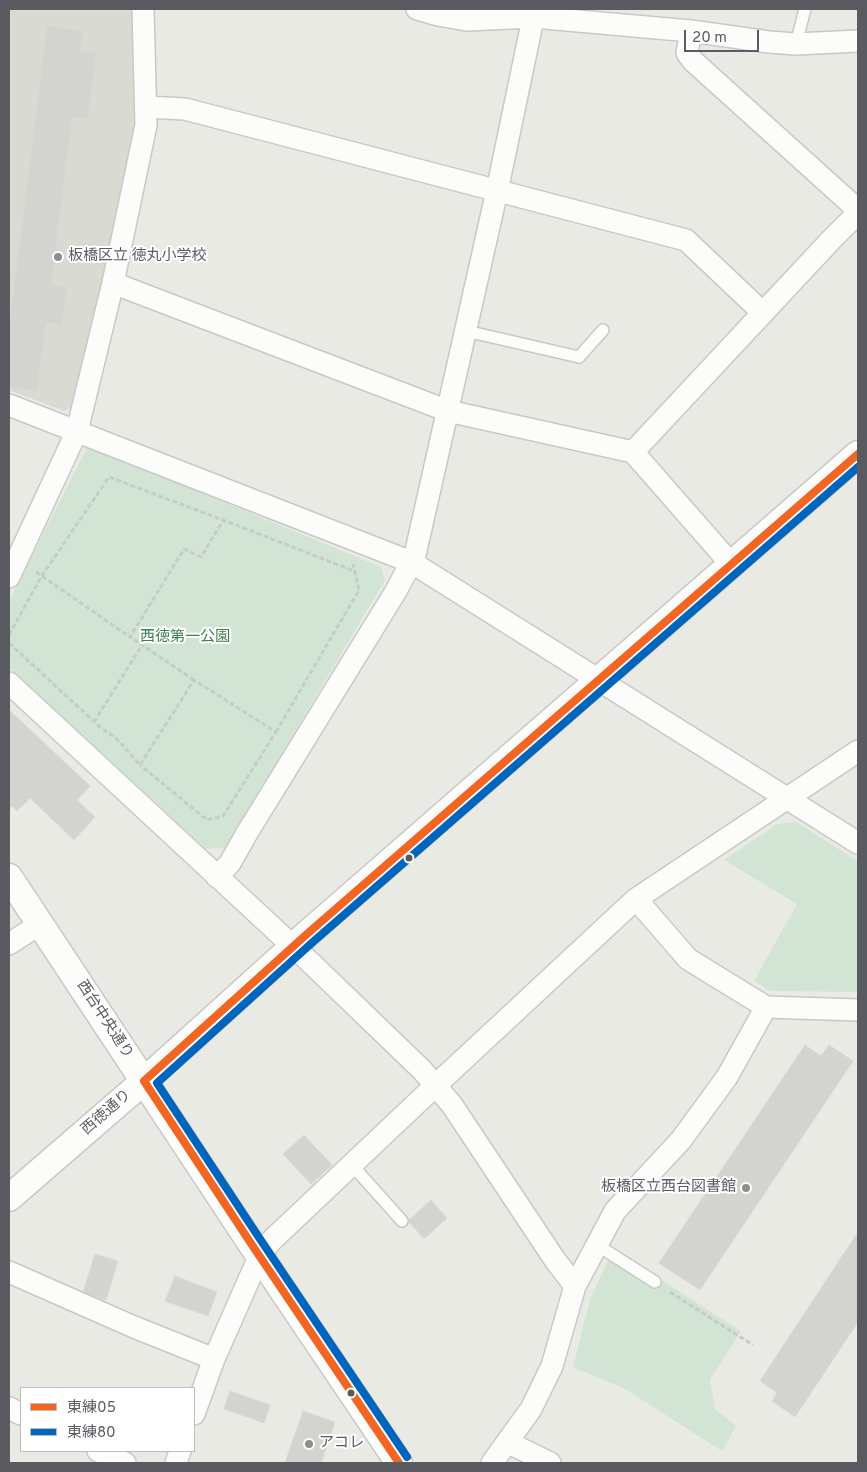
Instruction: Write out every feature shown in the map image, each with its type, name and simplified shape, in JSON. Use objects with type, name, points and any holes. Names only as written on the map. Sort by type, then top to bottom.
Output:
[{"type":"street","points":[[9,577],[77,431],[113,283],[146,125],[143,9]]},
{"type":"street","points":[[418,9],[467,20],[534,13],[796,44],[858,41]]},
{"type":"street","points":[[217,878],[230,863],[396,591],[417,548],[497,191],[534,13]]},
{"type":"street","points":[[633,452],[858,212],[693,61],[687,53],[691,31]]},
{"type":"street","points":[[146,107],[185,109],[686,240],[762,313]]},
{"type":"street","points":[[113,283],[448,411],[633,452],[732,564]]},
{"type":"street","points":[[9,405],[411,562],[858,843]]},
{"type":"street","name":"西徳通り","points":[[9,1198],[144,1081],[292,947],[858,454]]},
{"type":"street","points":[[9,683],[422,1070],[452,1105],[555,1260],[575,1286]]},
{"type":"street","points":[[195,1411],[214,1359],[260,1256],[271,1242],[636,899],[858,751]]},
{"type":"street","name":"西台中央通り","points":[[9,877],[399,1463]]},
{"type":"street","points":[[636,899],[688,959],[766,1007],[858,1010]]},
{"type":"street","points":[[9,944],[40,924]]},
{"type":"street","points":[[492,1463],[531,1409],[552,1366],[575,1286],[615,1211],[681,1140],[727,1077],[766,1007]]},
{"type":"street","points":[[9,1272],[134,1327],[214,1359]]},
{"type":"street","points":[[507,1442],[550,1463]]},
{"type":"street","points":[[100,1452],[125,1463]]},
{"type":"lane","points":[[796,44],[805,9]]},
{"type":"lane","points":[[466,331],[579,357],[602,330]]},
{"type":"lane","points":[[352,1165],[402,1220]]},
{"type":"lane","points":[[597,1245],[655,1282]]},
{"type":"path","points":[[9,635],[42,577],[109,477],[354,572]]},
{"type":"path","points":[[130,637],[184,549],[201,557],[223,520]]},
{"type":"path","points":[[9,643],[94,722],[116,738],[140,765],[207,820],[223,816],[276,732],[359,590],[352,565],[360,542]]},
{"type":"path","points":[[42,577],[142,646],[276,732]]},
{"type":"path","points":[[94,722],[142,646]]},
{"type":"path","points":[[140,765],[194,680]]},
{"type":"path","points":[[655,1282],[754,1344]]},
{"type":"shaded area","name":"板橋区立 徳丸小学校","points":[[9,9],[135,9],[141,123],[71,407],[64,411],[9,390]]},
{"type":"green space","name":"西徳第一公園","points":[[87,448],[93,448],[381,567],[385,580],[226,848],[206,849],[9,667],[9,601]]},
{"type":"green space","points":[[796,822],[858,861],[858,992],[770,991],[754,981],[797,904],[724,860],[778,824]]},
{"type":"green space","points":[[614,1250],[741,1331],[710,1380],[715,1409],[736,1426],[722,1451],[625,1389],[573,1367],[591,1297]]},
{"type":"building","points":[[47,26],[83,31],[80,51],[96,53],[88,119],[72,117],[51,285],[67,287],[62,324],[46,322],[37,391],[9,387],[9,327]]},
{"type":"building","points":[[9,710],[90,786],[77,800],[95,817],[74,840],[30,798],[17,811],[12,806],[9,809]]},
{"type":"building","points":[[805,1045],[821,1056],[829,1045],[853,1061],[700,1290],[659,1263]]},
{"type":"building","points":[[304,1135],[332,1165],[311,1184],[283,1154]]},
{"type":"building","points":[[431,1200],[447,1218],[424,1239],[408,1221]]},
{"type":"building","points":[[858,1232],[858,1322],[795,1417],[772,1401],[777,1393],[760,1381]]},
{"type":"building","points":[[95,1254],[118,1261],[106,1300],[83,1293]]},
{"type":"building","points":[[175,1276],[217,1292],[208,1316],[165,1301]]},
{"type":"building","points":[[230,1391],[270,1405],[264,1423],[224,1409]]},
{"type":"building","points":[[303,1411],[335,1422],[321,1463],[285,1463]]},
{"type":"transit line","name":"東練05","points":[[399,1463],[144,1081],[307,934],[858,454]]},
{"type":"transit line","name":"東練80","points":[[407,1457],[157,1083],[314,941],[858,467]]},
{"type":"place","name":"板橋区立 徳丸小学校","points":[[58,257]]},
{"type":"place","name":"板橋区立西台図書館","points":[[746,1188]]},
{"type":"place","name":"アコレ","points":[[309,1444]]}]
